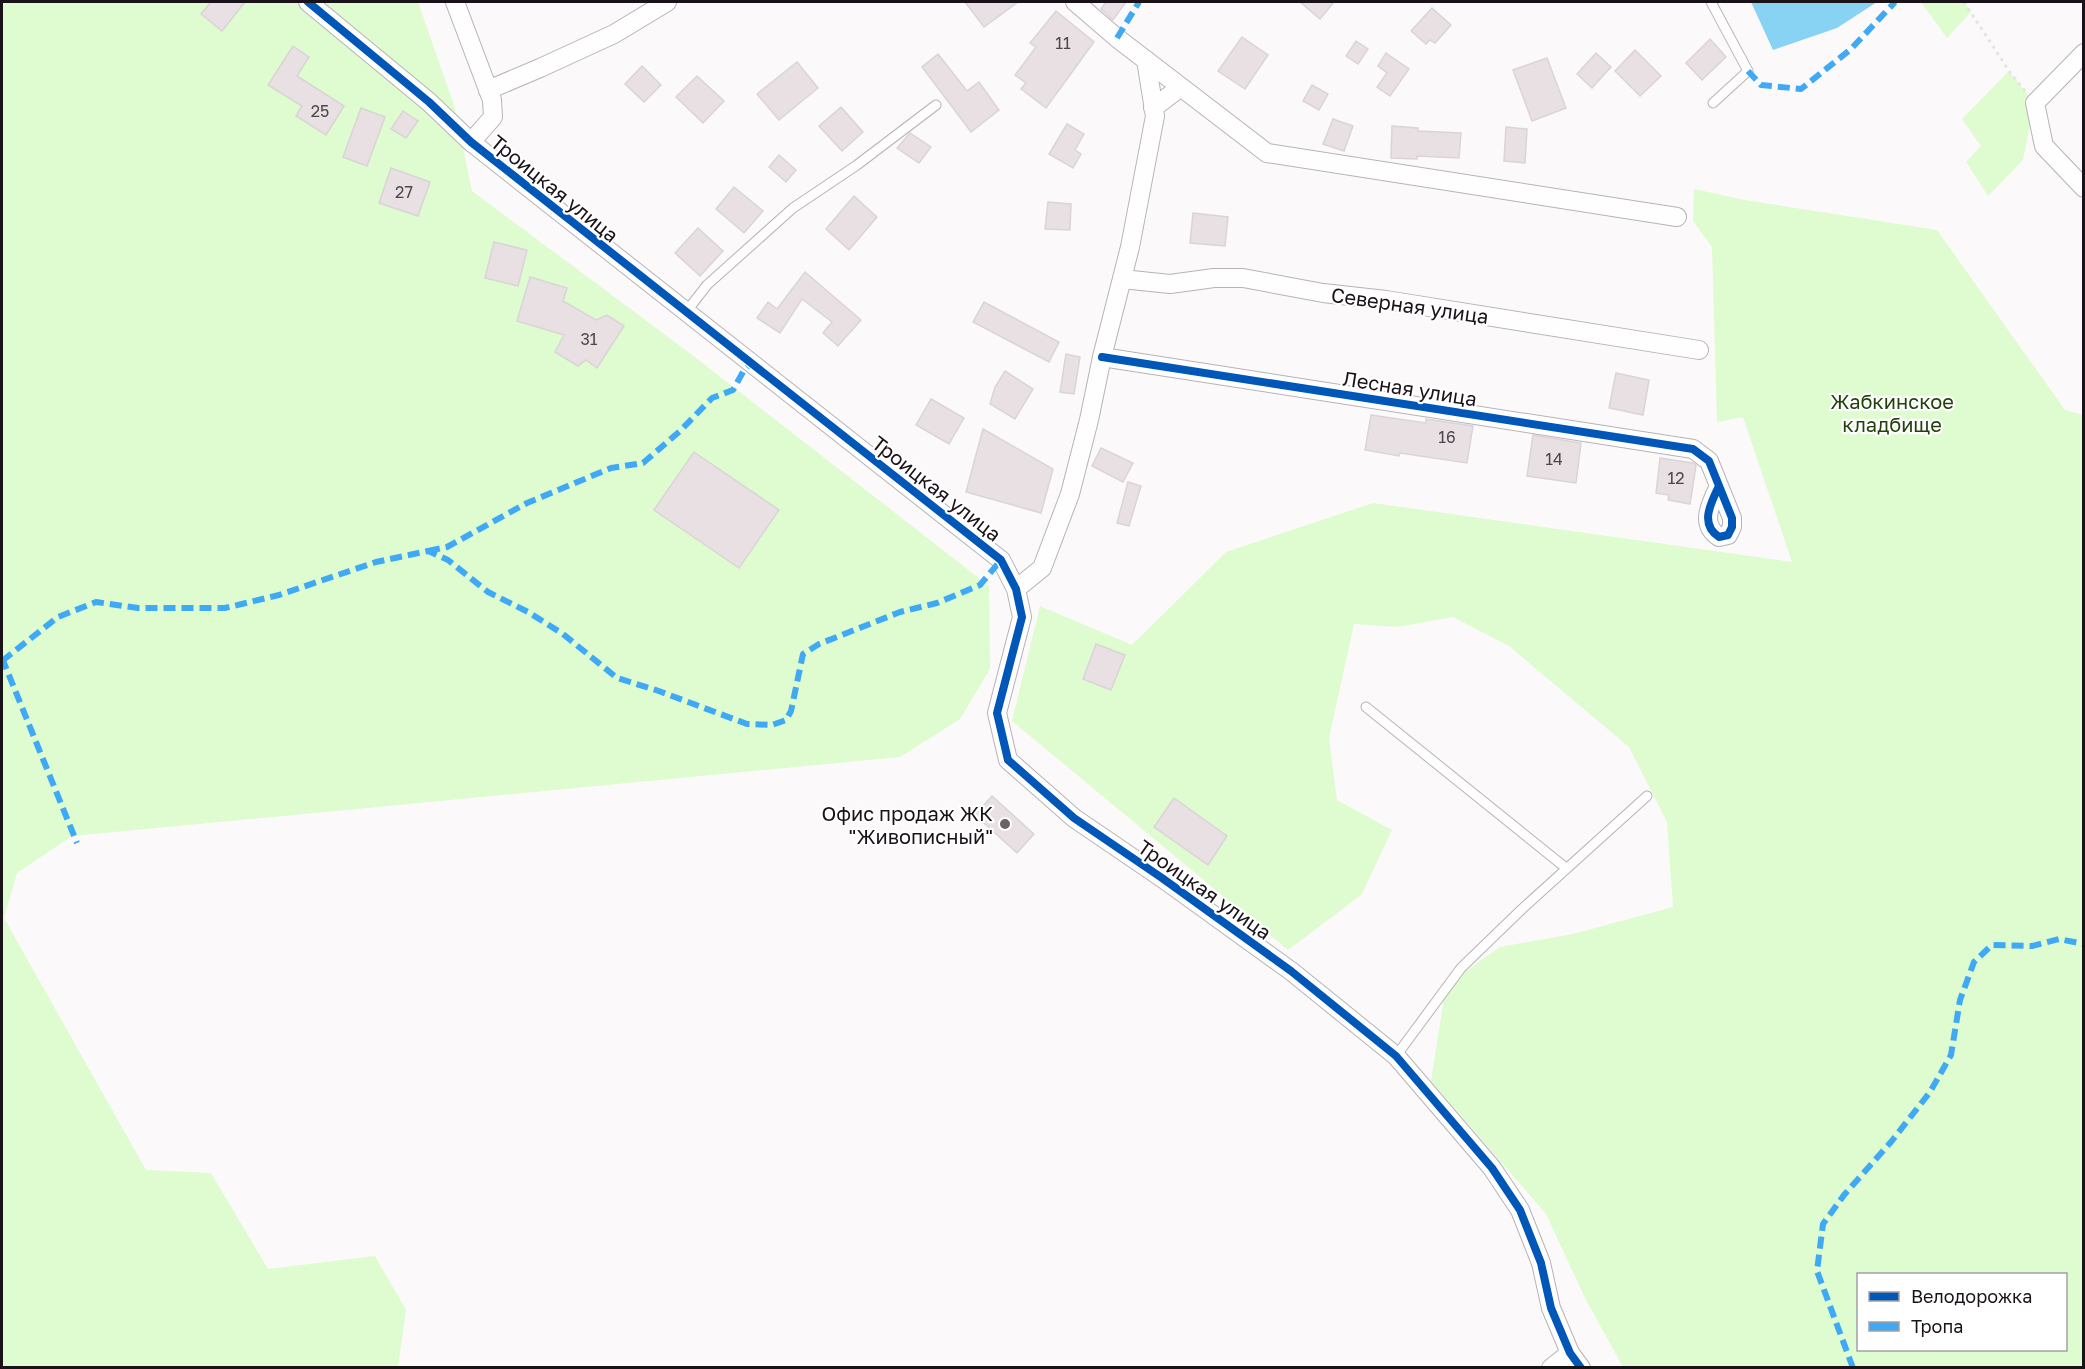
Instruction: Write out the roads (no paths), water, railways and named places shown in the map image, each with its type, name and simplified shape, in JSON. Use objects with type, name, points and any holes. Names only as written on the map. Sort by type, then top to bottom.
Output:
[{"type":"street","name":"Троицкая улица","points":[[308,2],[429,102],[471,142],[1001,560],[1016,589],[1022,617],[997,713],[1008,759],[1074,818],[1291,971],[1396,1056],[1492,1168],[1520,1210],[1541,1263],[1551,1308],[1575,1360]]},
{"type":"street","points":[[455,2],[492,100],[493,117],[471,142]]},
{"type":"street","points":[[488,90],[614,34],[667,2]]},
{"type":"street","points":[[1075,2],[1103,27],[1268,153],[1677,217]]},
{"type":"street","points":[[2084,53],[2036,103],[2044,146],[2084,189]]},
{"type":"street","points":[[1016,589],[1042,568],[1070,494],[1089,420],[1102,357],[1130,247],[1155,116],[1146,60]]},
{"type":"street","points":[[1153,108],[1181,87]]},
{"type":"street","name":"Северная улица","points":[[1122,279],[1170,284],[1214,278],[1243,278],[1323,293],[1386,300],[1698,350]]},
{"type":"street","name":"Лесная улица","points":[[1102,357],[1693,449],[1709,461],[1719,486]]},
{"type":"street","points":[[1551,1368],[1575,1360]]},
{"type":"lane","points":[[1711,2],[1748,71],[1713,103]]},
{"type":"lane","points":[[686,312],[707,285],[793,208],[857,165],[936,105]]},
{"type":"lane","points":[[1366,708],[1566,868]]},
{"type":"lane","points":[[1396,1056],[1461,968],[1566,868],[1647,796]]},
{"type":"water","points":[[1751,2],[1877,2],[1837,28],[1773,50]]},
{"type":"place","name":"Офис продаж ЖК \"Живописный\"","points":[[1005,824]]},
{"type":"park label","name":"Жабкинское кладбище","points":[[1892,412]]}]
